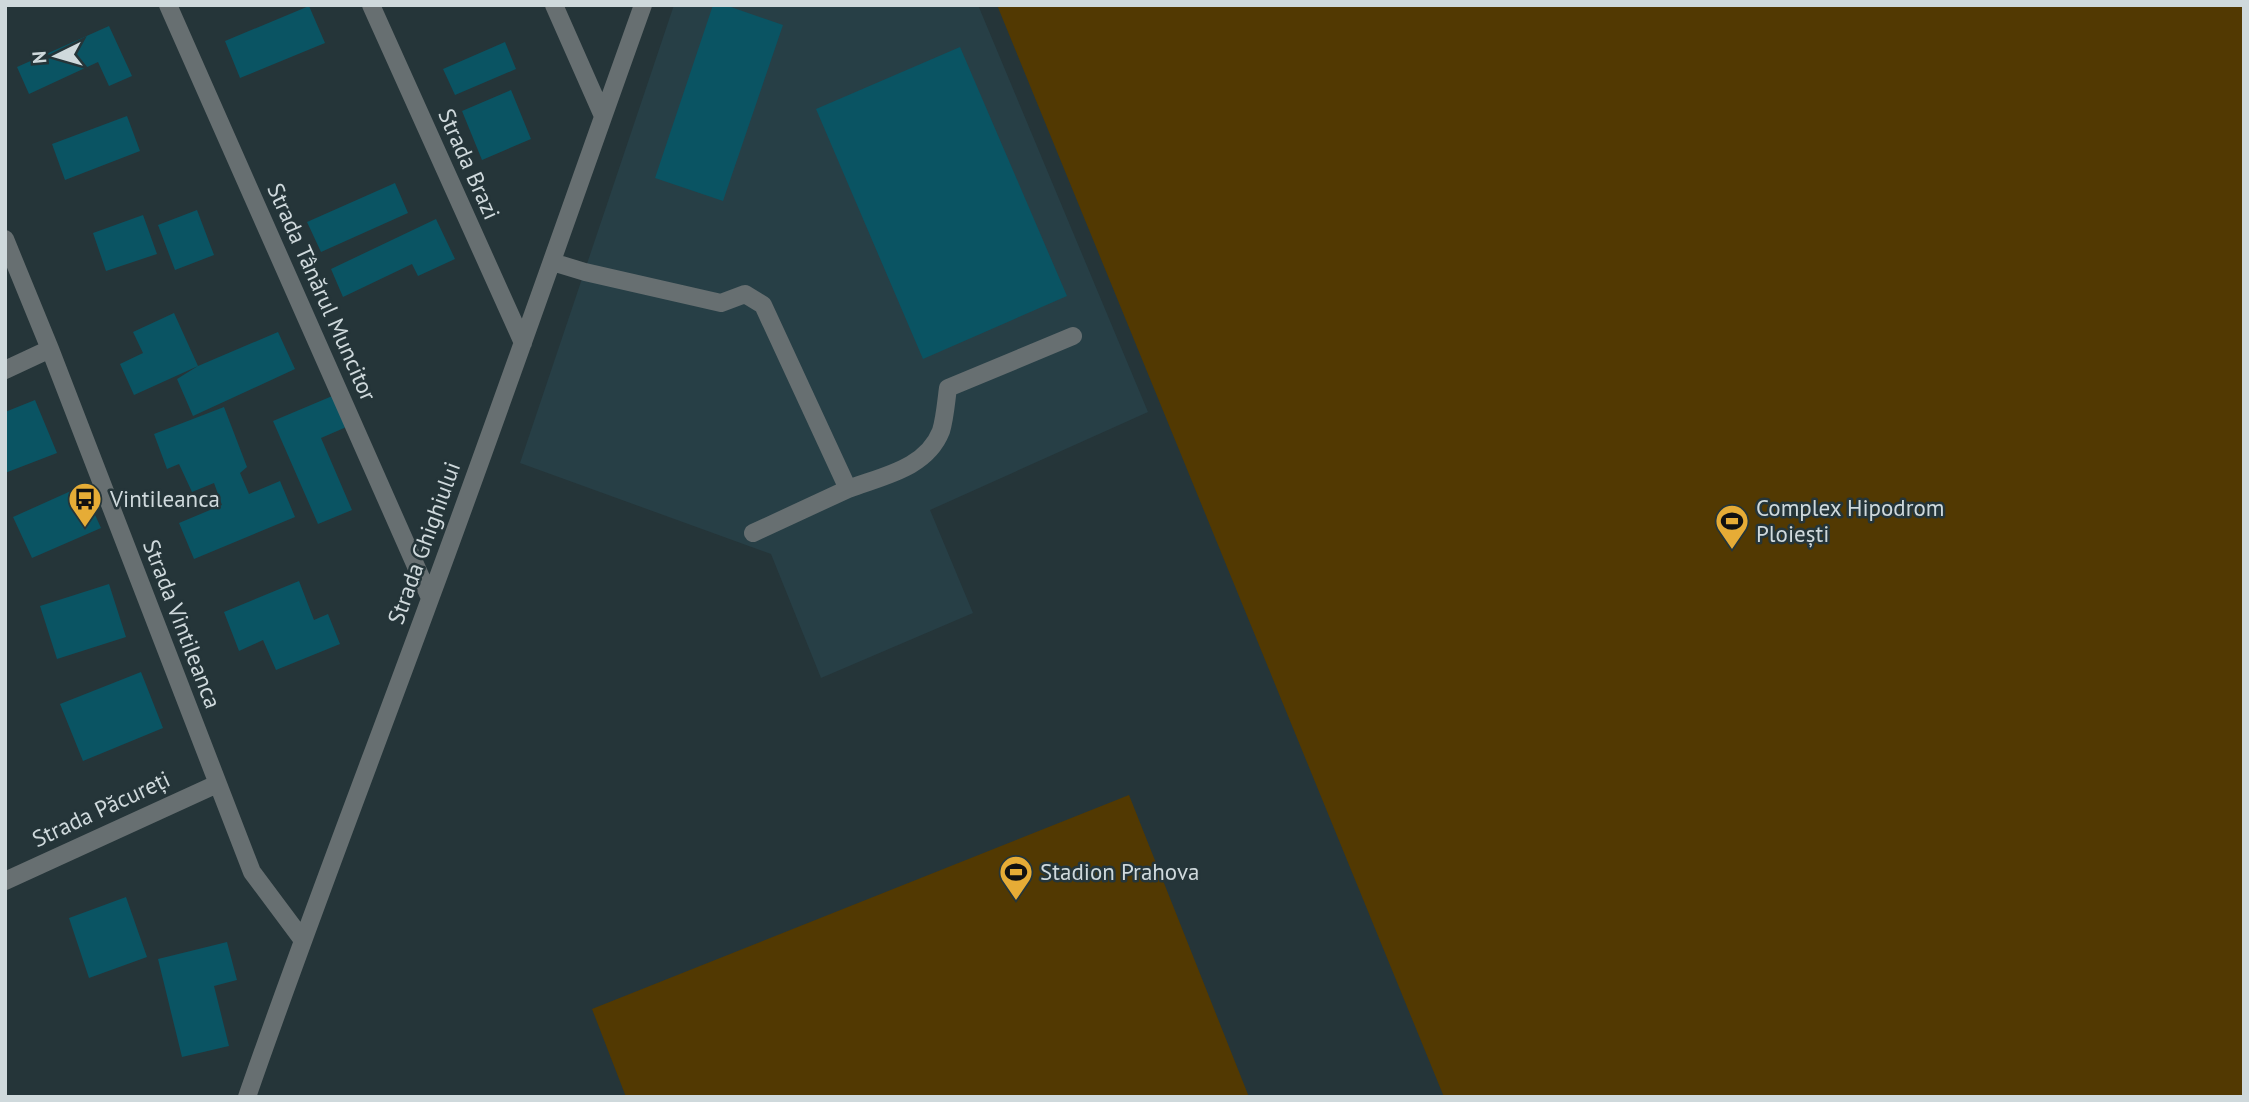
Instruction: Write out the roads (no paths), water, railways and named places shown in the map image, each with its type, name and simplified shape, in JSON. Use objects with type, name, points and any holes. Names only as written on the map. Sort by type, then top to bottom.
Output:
[{"type":"street","name":"Strada Tânărul Muncitor","points":[[168,5],[430,598]]},
{"type":"street","name":"Strada Brazi","points":[[371,5],[523,343]]},
{"type":"street","points":[[554,5],[603,116]]},
{"type":"street","name":"Strada Ghighiului","points":[[247,1097],[302,939],[523,343],[643,5]]},
{"type":"street","name":"Strada Vintileanca","points":[[5,239],[252,873],[302,939]]},
{"type":"street","points":[[552,262],[721,303],[745,294],[763,305],[848,489]]},
{"type":"street","points":[[753,533],[848,489],[918,462],[932,448],[942,429],[948,388],[1073,335]]},
{"type":"street","points":[[5,370],[50,349]]},
{"type":"street","name":"Strada Păcureți","points":[[5,881],[152,811],[217,784]]},
{"type":"place","name":"Vintileanca","points":[[85,529]]},
{"type":"place","name":"Complex Hipodrom Ploiești","points":[[1732,551]]},
{"type":"place","name":"Stadion Prahova","points":[[1016,902]]}]
